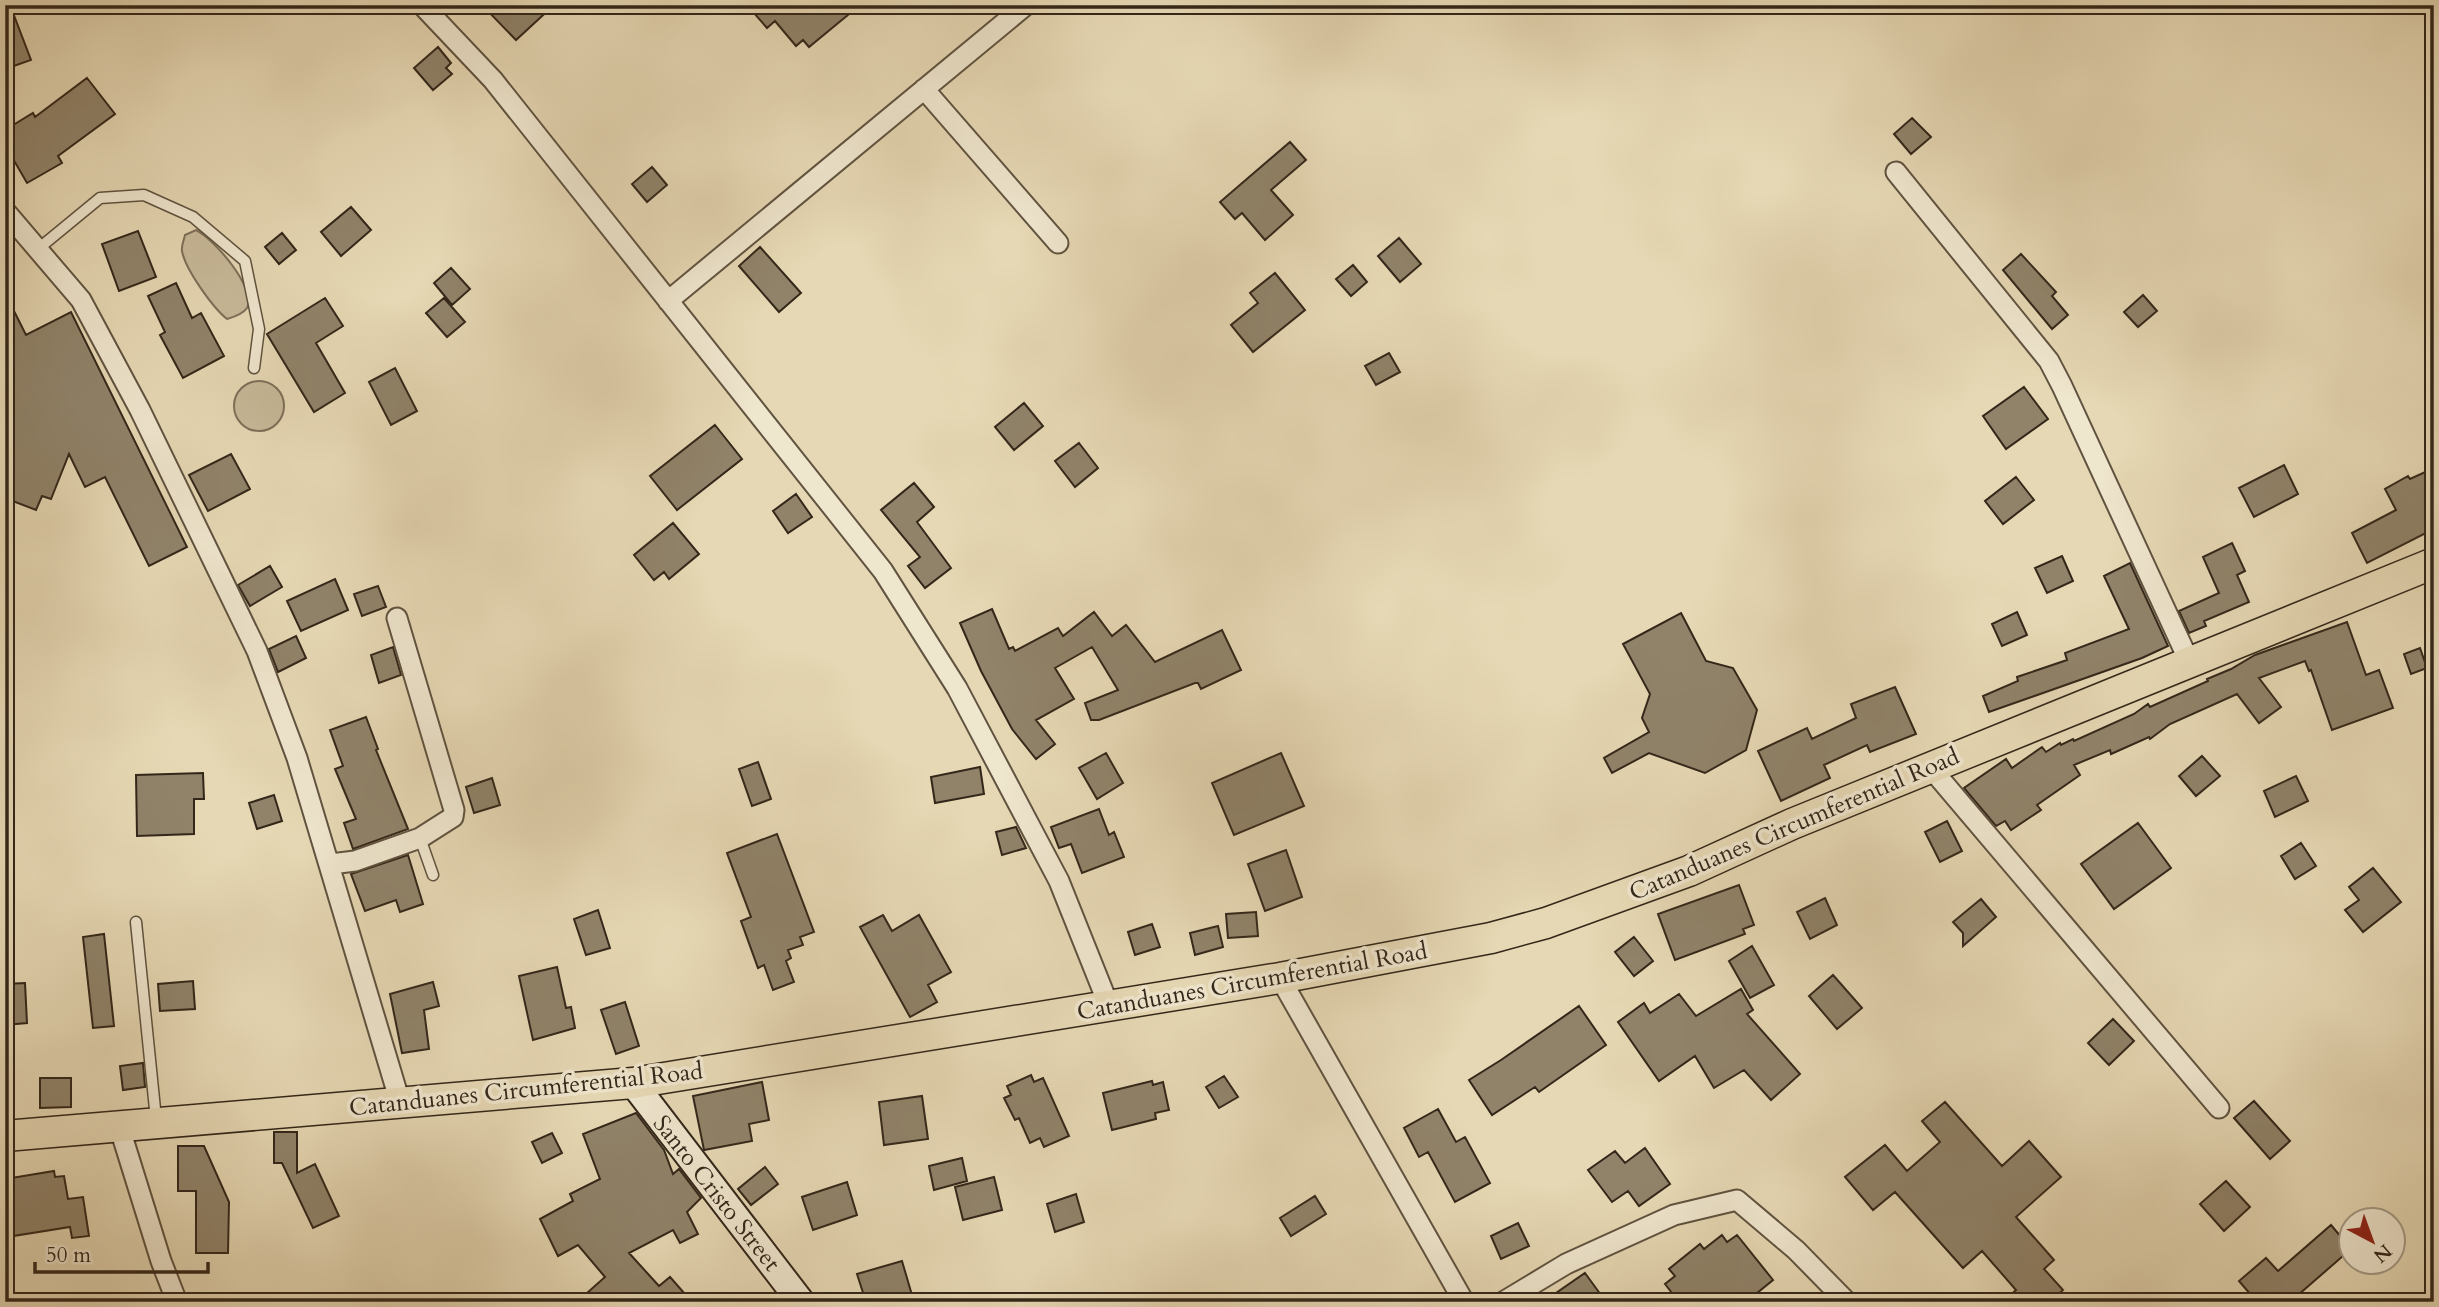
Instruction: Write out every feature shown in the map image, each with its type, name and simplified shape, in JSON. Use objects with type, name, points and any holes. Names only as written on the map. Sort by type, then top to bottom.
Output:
[{"type":"main road","name":"Catanduanes Circumferential Road","points":[[5,1136],[633,1083],[1280,978],[1491,938],[1592,908],[1689,872],[1792,824],[2434,563]]},
{"type":"street","points":[[422,5],[493,80],[883,571],[957,688],[1059,881],[1110,1006]]},
{"type":"street","points":[[668,301],[1026,5]]},
{"type":"street","points":[[924,89],[1058,243]]},
{"type":"street","points":[[1896,172],[2049,361],[2189,661]]},
{"type":"street","points":[[5,211],[81,300],[139,410],[257,651],[297,758],[331,864],[400,1102]]},
{"type":"street","points":[[331,864],[355,861],[420,838],[453,817],[454,810],[397,618]]},
{"type":"street","points":[[1930,767],[2218,1108]]},
{"type":"street","points":[[1280,978],[1464,1302]]},
{"type":"street","name":"Santo Cristo Street","points":[[633,1083],[801,1302]]},
{"type":"street","points":[[119,1126],[161,1261],[177,1302]]},
{"type":"street","points":[[1503,1302],[1566,1264],[1674,1214],[1737,1200],[1796,1250],[1847,1302]]},
{"type":"lane","points":[[38,249],[100,198],[144,195],[193,216],[245,261],[259,329],[254,368]]},
{"type":"lane","points":[[420,838],[433,875]]},
{"type":"lane","points":[[136,922],[156,1123]]},
{"type":"shaded area","points":[[196,230],[222,253],[246,288],[247,308],[238,315],[227,319],[221,314],[188,268],[182,245],[185,235]]},
{"type":"shaded area","points":[[259,381],[276,389],[284,406],[276,423],[259,431],[242,423],[234,406],[242,389]]},
{"type":"building","points":[[5,5],[10,5],[31,60],[5,69]]},
{"type":"building","points":[[482,5],[554,5],[516,40]]},
{"type":"building","points":[[747,5],[860,5],[809,47],[803,40],[796,46],[775,21],[767,28]]},
{"type":"building","points":[[438,47],[451,63],[446,68],[452,74],[433,90],[414,68]]},
{"type":"building","points":[[87,78],[115,114],[58,156],[62,163],[27,183],[5,145],[5,130],[33,113],[35,117]]},
{"type":"building","points":[[1912,118],[1931,137],[1911,154],[1894,134]]},
{"type":"building","points":[[1290,142],[1306,160],[1271,190],[1293,215],[1265,240],[1242,213],[1235,219],[1220,202]]},
{"type":"building","points":[[652,167],[667,185],[647,202],[632,184]]},
{"type":"building","points":[[351,207],[371,230],[341,256],[321,232]]},
{"type":"building","points":[[138,231],[156,277],[119,291],[102,244]]},
{"type":"building","points":[[282,233],[296,250],[279,264],[265,247]]},
{"type":"building","points":[[1399,238],[1421,264],[1400,282],[1378,256]]},
{"type":"building","points":[[760,247],[801,293],[779,312],[739,266]]},
{"type":"building","points":[[2021,254],[2056,292],[2052,296],[2068,315],[2052,329],[2003,270]]},
{"type":"building","points":[[1353,265],[1367,282],[1351,296],[1336,279]]},
{"type":"building","points":[[451,268],[470,289],[452,305],[434,283]]},
{"type":"building","points":[[1275,273],[1305,310],[1253,352],[1231,325],[1258,303],[1250,293]]},
{"type":"building","points":[[176,283],[192,318],[201,313],[224,356],[183,378],[160,335],[165,332],[148,296]]},
{"type":"building","points":[[5,293],[26,335],[71,312],[187,547],[149,566],[105,477],[85,487],[69,454],[51,499],[42,496],[36,510],[5,498]]},
{"type":"building","points":[[2143,295],[2157,311],[2138,327],[2124,312]]},
{"type":"building","points":[[325,298],[343,326],[316,343],[345,393],[314,412],[267,334]]},
{"type":"building","points":[[444,298],[465,322],[447,337],[426,313]]},
{"type":"building","points":[[1389,353],[1400,372],[1376,385],[1365,366]]},
{"type":"building","points":[[395,368],[417,411],[391,425],[369,382]]},
{"type":"building","points":[[2024,387],[2048,419],[2006,449],[1983,416]]},
{"type":"building","points":[[1024,403],[1043,426],[1014,450],[995,427]]},
{"type":"building","points":[[715,425],[742,459],[677,510],[650,476]]},
{"type":"building","points":[[1079,443],[1098,468],[1075,487],[1055,461]]},
{"type":"building","points":[[231,454],[250,489],[208,511],[189,475]]},
{"type":"building","points":[[2284,465],[2298,494],[2254,517],[2239,488]]},
{"type":"building","points":[[2434,468],[2434,529],[2367,563],[2352,533],[2396,510],[2385,489],[2408,476],[2410,479]]},
{"type":"building","points":[[2016,477],[2034,500],[2003,524],[1985,501]]},
{"type":"building","points":[[914,483],[934,507],[917,522],[951,568],[925,588],[908,566],[920,557],[881,510]]},
{"type":"building","points":[[796,494],[812,517],[788,533],[773,511]]},
{"type":"building","points":[[673,523],[699,554],[669,579],[664,572],[654,580],[634,555]]},
{"type":"building","points":[[2232,543],[2245,571],[2237,575],[2249,602],[2204,621],[2206,626],[2189,633],[2179,611],[2219,593],[2203,557]]},
{"type":"building","points":[[2062,556],[2073,581],[2047,593],[2035,568]]},
{"type":"building","points":[[2130,563],[2168,646],[2142,658],[1989,712],[1983,696],[2018,681],[2017,677],[2067,660],[2065,653],[2129,629],[2104,576]]},
{"type":"building","points":[[270,566],[282,587],[250,606],[238,585]]},
{"type":"building","points":[[335,579],[348,610],[301,631],[287,601]]},
{"type":"building","points":[[378,586],[386,607],[362,616],[354,594]]},
{"type":"building","points":[[992,609],[1009,649],[1013,647],[1015,651],[1058,628],[1063,636],[1094,612],[1112,636],[1126,625],[1155,662],[1222,630],[1241,670],[1201,689],[1198,683],[1195,683],[1099,720],[1091,720],[1085,703],[1118,690],[1092,647],[1055,668],[1074,699],[1036,720],[1055,744],[1036,759],[1012,729],[981,671],[960,623]]},
{"type":"building","points":[[2017,612],[2027,635],[2002,646],[1992,624]]},
{"type":"building","points":[[1681,613],[1706,661],[1733,668],[1757,710],[1746,750],[1705,773],[1649,753],[1612,773],[1604,758],[1649,732],[1642,718],[1650,694],[1623,644]]},
{"type":"building","points":[[2347,622],[2366,675],[2379,670],[2393,708],[2332,730],[2311,670],[2309,671],[2305,661],[2259,678],[2281,707],[2259,723],[2237,694],[2170,724],[2150,739],[2149,737],[2111,754],[2110,750],[2074,765],[2080,775],[2037,805],[2041,810],[2011,830],[2005,821],[1996,826],[1964,788],[2006,759],[2012,768],[2042,747],[2046,752],[2060,743],[2061,745],[2073,739],[2074,741],[2134,714],[2148,704],[2150,707],[2208,681],[2207,679],[2255,655]]},
{"type":"building","points":[[296,636],[306,658],[278,672],[269,649]]},
{"type":"building","points":[[393,647],[401,675],[379,683],[371,655]]},
{"type":"building","points":[[2420,648],[2427,668],[2411,674],[2404,654]]},
{"type":"building","points":[[1895,687],[1916,734],[1870,752],[1867,745],[1824,765],[1830,778],[1781,801],[1758,751],[1807,728],[1812,739],[1856,718],[1851,704]]},
{"type":"building","points":[[366,717],[378,749],[376,750],[408,829],[353,849],[344,823],[356,819],[335,769],[343,766],[330,730]]},
{"type":"building","points":[[1106,753],[1123,783],[1097,799],[1079,768]]},
{"type":"building","points":[[1281,753],[1304,806],[1234,835],[1212,783]]},
{"type":"building","points":[[2202,756],[2220,776],[2196,796],[2179,776]]},
{"type":"building","points":[[758,762],[771,799],[752,806],[739,769]]},
{"type":"building","points":[[980,767],[984,794],[935,803],[931,777]]},
{"type":"building","points":[[203,773],[204,799],[194,799],[194,834],[137,836],[136,775]]},
{"type":"building","points":[[2296,776],[2308,801],[2275,817],[2264,791]]},
{"type":"building","points":[[492,778],[500,805],[474,813],[466,787]]},
{"type":"building","points":[[274,795],[282,821],[257,829],[249,803]]},
{"type":"building","points":[[1099,809],[1109,835],[1114,832],[1124,857],[1082,873],[1071,844],[1059,848],[1051,827]]},
{"type":"building","points":[[1947,821],[1962,851],[1940,862],[1925,832]]},
{"type":"building","points":[[2138,823],[2171,868],[2114,909],[2081,864]]},
{"type":"building","points":[[1016,827],[1026,848],[1002,855],[996,832]]},
{"type":"building","points":[[777,834],[814,932],[800,937],[803,945],[788,950],[791,958],[786,961],[794,982],[773,990],[764,965],[758,968],[741,921],[751,917],[727,853]]},
{"type":"building","points":[[2301,843],[2316,866],[2295,879],[2281,856]]},
{"type":"building","points":[[1286,850],[1302,897],[1265,911],[1248,864]]},
{"type":"building","points":[[408,855],[423,904],[400,912],[396,900],[365,911],[351,874]]},
{"type":"building","points":[[2373,868],[2401,902],[2363,932],[2345,910],[2359,900],[2349,887]]},
{"type":"building","points":[[1739,885],[1754,925],[1743,929],[1745,934],[1675,960],[1658,914]]},
{"type":"building","points":[[1825,898],[1837,925],[1810,939],[1797,912]]},
{"type":"building","points":[[1981,899],[1996,917],[1963,946],[1963,933],[1953,922]]},
{"type":"building","points":[[598,910],[610,948],[586,955],[574,919]]},
{"type":"building","points":[[1256,912],[1258,936],[1228,938],[1226,914]]},
{"type":"building","points":[[883,915],[892,931],[919,915],[951,972],[928,985],[937,1002],[910,1017],[860,927]]},
{"type":"building","points":[[1152,924],[1160,947],[1135,955],[1128,932]]},
{"type":"building","points":[[1218,926],[1223,947],[1195,955],[1190,933]]},
{"type":"building","points":[[104,934],[114,1026],[93,1028],[83,937]]},
{"type":"building","points":[[1634,937],[1653,961],[1634,976],[1615,952]]},
{"type":"building","points":[[1752,946],[1774,985],[1750,998],[1729,961]]},
{"type":"building","points":[[557,967],[566,1008],[571,1007],[575,1028],[533,1040],[519,976]]},
{"type":"building","points":[[1833,975],[1862,1008],[1837,1029],[1809,996]]},
{"type":"building","points":[[193,981],[195,1009],[160,1011],[158,984]]},
{"type":"building","points":[[433,982],[439,1006],[424,1010],[429,1049],[402,1053],[390,994]]},
{"type":"building","points":[[25,983],[27,1023],[5,1025],[5,984]]},
{"type":"building","points":[[1741,989],[1753,1010],[1747,1014],[1800,1074],[1771,1100],[1744,1070],[1714,1088],[1695,1056],[1659,1081],[1618,1022],[1644,1003],[1650,1013],[1679,994],[1696,1016]]},
{"type":"building","points":[[625,1002],[639,1046],[616,1054],[601,1010]]},
{"type":"building","points":[[1579,1006],[1606,1045],[1539,1092],[1535,1087],[1492,1115],[1469,1080]]},
{"type":"building","points":[[2113,1019],[2134,1041],[2109,1065],[2088,1043]]},
{"type":"building","points":[[143,1063],[145,1087],[123,1090],[120,1066]]},
{"type":"building","points":[[1031,1075],[1034,1082],[1043,1078],[1069,1136],[1044,1147],[1040,1138],[1030,1143],[1019,1118],[1015,1120],[1004,1098],[1011,1095],[1007,1086]]},
{"type":"building","points":[[1224,1076],[1238,1097],[1219,1108],[1206,1087]]},
{"type":"building","points":[[40,1078],[71,1078],[71,1107],[40,1108]]},
{"type":"building","points":[[1152,1081],[1153,1085],[1163,1082],[1169,1110],[1155,1113],[1156,1119],[1112,1130],[1103,1093]]},
{"type":"building","points":[[762,1082],[769,1120],[749,1124],[752,1141],[704,1150],[693,1096]]},
{"type":"building","points":[[922,1096],[928,1139],[884,1145],[879,1102]]},
{"type":"building","points":[[2254,1101],[2290,1141],[2270,1159],[2234,1118]]},
{"type":"building","points":[[1945,1102],[2002,1166],[2029,1141],[2061,1177],[2016,1217],[2054,1260],[2044,1269],[2063,1290],[2050,1302],[2003,1302],[2016,1290],[1982,1251],[1963,1268],[1895,1192],[1873,1210],[1845,1177],[1885,1145],[1907,1171],[1940,1142],[1922,1121]]},
{"type":"building","points":[[1438,1109],[1456,1142],[1465,1137],[1490,1183],[1455,1202],[1428,1152],[1419,1157],[1404,1128]]},
{"type":"building","points":[[636,1113],[664,1150],[673,1174],[679,1169],[701,1198],[687,1212],[698,1234],[680,1243],[673,1230],[629,1253],[659,1286],[670,1277],[692,1302],[577,1302],[605,1277],[578,1245],[558,1256],[540,1219],[573,1201],[570,1194],[600,1179],[583,1134]]},
{"type":"building","points":[[274,1132],[297,1132],[297,1173],[315,1164],[339,1216],[313,1228],[282,1163],[274,1163]]},
{"type":"building","points":[[552,1133],[562,1153],[542,1163],[532,1142]]},
{"type":"building","points":[[178,1146],[204,1146],[229,1202],[228,1253],[196,1253],[196,1191],[178,1191]]},
{"type":"building","points":[[1645,1148],[1670,1184],[1639,1206],[1628,1191],[1612,1202],[1588,1170],[1615,1151],[1625,1163]]},
{"type":"building","points":[[962,1158],[967,1181],[934,1190],[929,1166]]},
{"type":"building","points":[[765,1167],[778,1184],[751,1205],[738,1189]]},
{"type":"building","points":[[54,1171],[55,1177],[64,1176],[68,1199],[83,1197],[89,1236],[72,1238],[70,1227],[7,1237],[5,1179]]},
{"type":"building","points":[[994,1177],[1002,1210],[963,1220],[955,1187]]},
{"type":"building","points":[[2226,1181],[2250,1207],[2224,1231],[2200,1204]]},
{"type":"building","points":[[847,1182],[857,1215],[813,1230],[802,1197]]},
{"type":"building","points":[[1076,1194],[1084,1222],[1055,1232],[1047,1204]]},
{"type":"building","points":[[1315,1196],[1326,1214],[1291,1236],[1280,1218]]},
{"type":"building","points":[[1518,1223],[1529,1246],[1501,1259],[1491,1236]]},
{"type":"building","points":[[2331,1225],[2338,1233],[2338,1260],[2290,1302],[2257,1302],[2239,1281],[2266,1258],[2278,1271]]},
{"type":"building","points":[[1722,1235],[1727,1242],[1737,1235],[1773,1280],[1746,1302],[1679,1302],[1665,1284],[1675,1276],[1669,1269],[1700,1244],[1704,1249]]},
{"type":"building","points":[[902,1261],[914,1302],[866,1302],[857,1274]]},
{"type":"building","points":[[1585,1273],[1606,1302],[1543,1302]]}]
